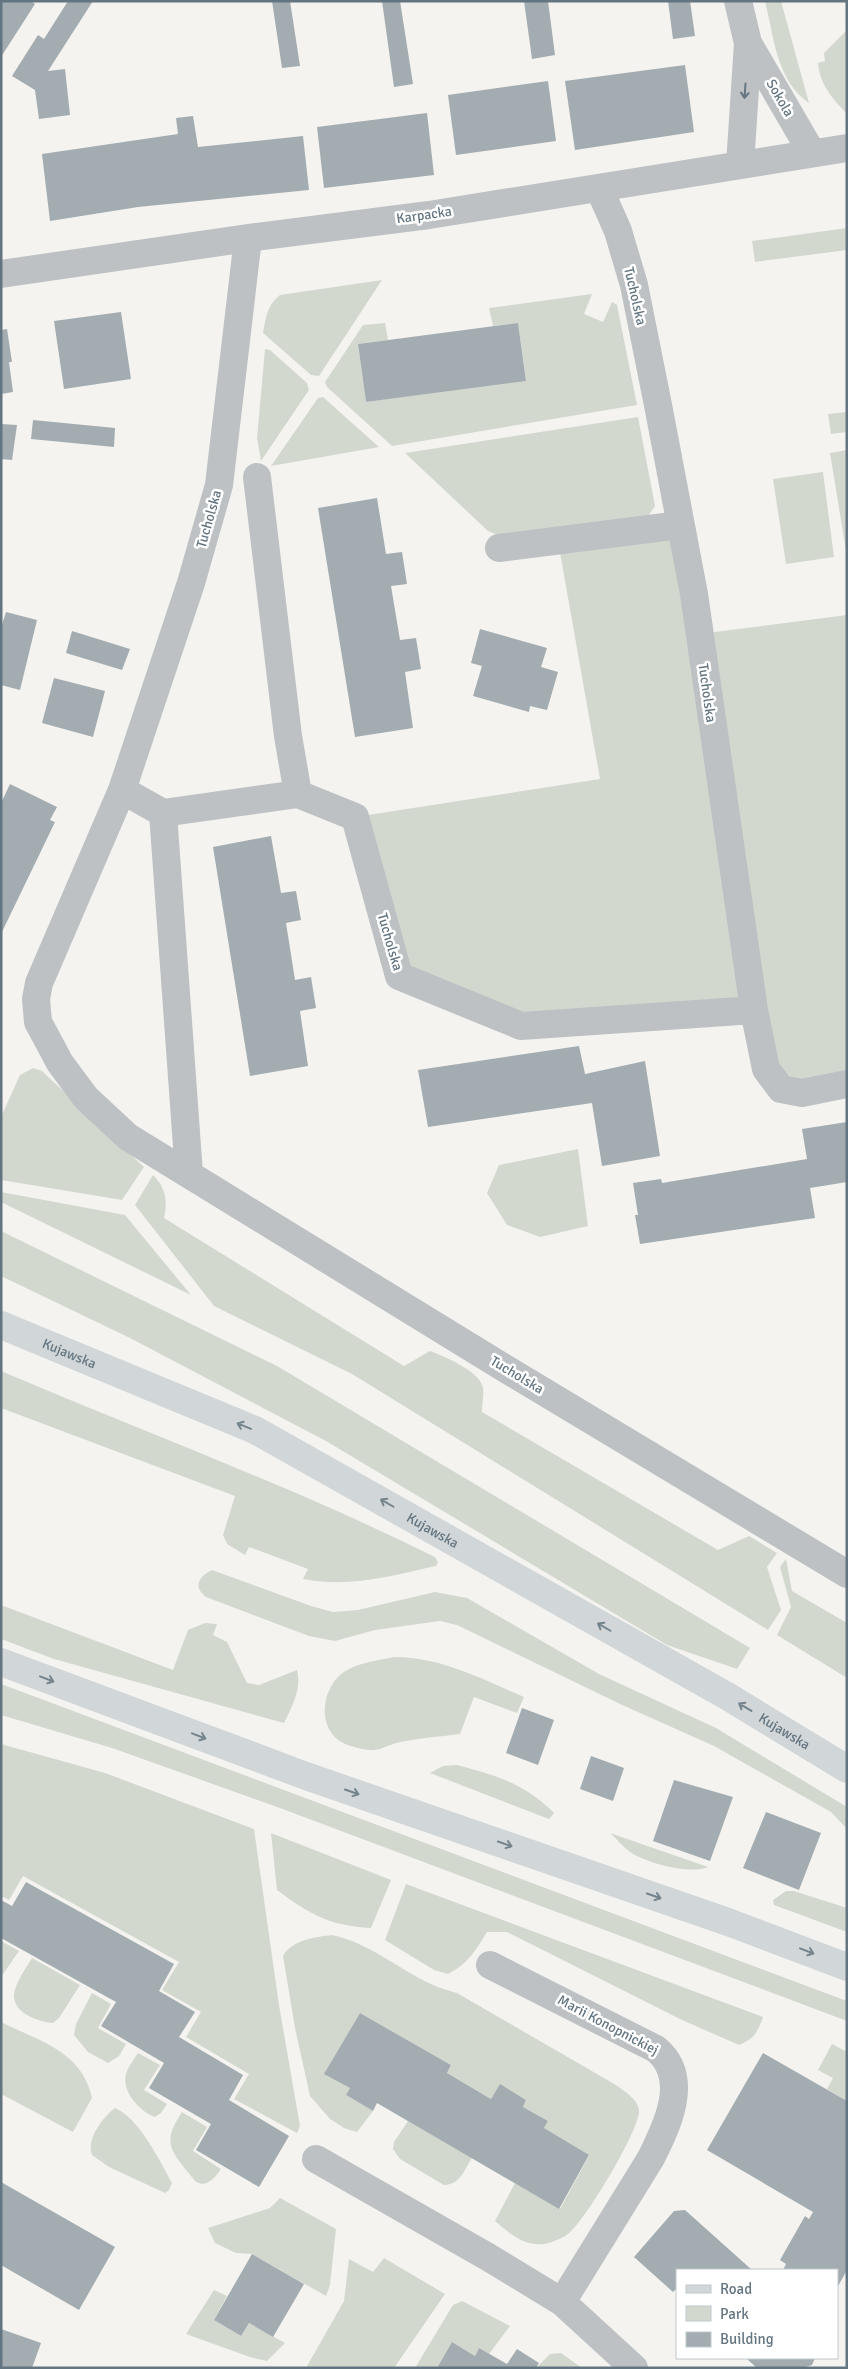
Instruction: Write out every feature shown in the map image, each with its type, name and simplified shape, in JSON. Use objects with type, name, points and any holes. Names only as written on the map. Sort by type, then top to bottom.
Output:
[{"type":"main road","name":"Kujawska","points":[[1,1325],[255,1430],[727,1696],[847,1769]]},
{"type":"main road","points":[[1,1662],[306,1776],[721,1920],[847,1966]]},
{"type":"street","name":"Sokola","points":[[738,1],[748,43],[812,153]]},
{"type":"street","name":"Sokola","points":[[740,165],[748,43]]},
{"type":"street","name":"Karpacka","points":[[1,274],[429,214],[847,148]]},
{"type":"street","name":"Tucholska","points":[[599,188],[618,231],[634,285],[694,594],[754,1010],[766,1070],[780,1089],[802,1093],[847,1084]]},
{"type":"street","name":"Tucholska","points":[[248,238],[219,485],[191,583],[122,790],[39,984],[36,999],[38,1022],[60,1063],[86,1098],[128,1137],[523,1379],[847,1574]]},
{"type":"street","points":[[257,477],[288,736],[298,794]]},
{"type":"street","points":[[499,548],[680,526]]},
{"type":"street","points":[[122,790],[163,813],[189,1174]]},
{"type":"street","name":"Tucholska","points":[[163,813],[298,794],[355,817],[399,976],[521,1026],[754,1010]]},
{"type":"street","name":"Marii Konopnickiej","points":[[490,1965],[656,2049],[664,2055],[674,2081],[674,2101],[663,2134],[651,2158],[562,2302]]},
{"type":"street","points":[[316,2159],[488,2257],[562,2302],[634,2368]]},
{"type":"green space","points":[[765,1],[781,1],[809,103],[789,82],[783,70],[774,43]]},
{"type":"green space","points":[[847,30],[847,114],[824,85],[818,63],[825,61],[824,53]]},
{"type":"green space","points":[[847,228],[847,250],[755,262],[752,241]]},
{"type":"green space","points":[[382,280],[319,376],[311,375],[263,333],[270,307],[280,295]]},
{"type":"green space","points":[[592,294],[584,314],[603,322],[612,302],[617,305],[637,405],[392,446],[327,387],[325,382],[363,325],[385,323],[388,340],[358,344],[366,402],[526,380],[518,323],[493,326],[489,308]]},
{"type":"green space","points":[[265,349],[270,350],[307,383],[309,390],[261,461],[257,438]]},
{"type":"green space","points":[[323,397],[379,447],[271,466],[318,398]]},
{"type":"green space","points":[[847,412],[847,432],[831,434],[828,414]]},
{"type":"green space","points":[[638,417],[655,506],[646,519],[498,535],[488,531],[405,453]]},
{"type":"green space","points":[[847,450],[847,557],[830,453]]},
{"type":"green space","points":[[823,472],[834,557],[786,564],[773,479]]},
{"type":"green space","points":[[680,525],[699,634],[847,615],[847,1084],[781,1089],[754,1010],[521,1026],[399,976],[355,817],[600,779],[558,541]]},
{"type":"green space","points":[[33,1068],[42,1071],[144,1167],[122,1200],[1,1180],[1,1117],[20,1075]]},
{"type":"green space","points":[[578,1149],[588,1226],[540,1237],[507,1225],[487,1193],[499,1165]]},
{"type":"green space","points":[[153,1175],[161,1185],[165,1195],[164,1218],[404,1366],[430,1351],[452,1361],[476,1376],[481,1382],[483,1388],[482,1412],[718,1550],[749,1536],[777,1553],[767,1567],[781,1610],[768,1630],[352,1374],[214,1306],[135,1205]]},
{"type":"green space","points":[[1,1192],[125,1215],[191,1295],[1,1202]]},
{"type":"green space","points":[[1,1231],[277,1366],[750,1648],[737,1669],[667,1645],[326,1441],[130,1338],[1,1276]]},
{"type":"green space","points":[[1,1371],[328,1507],[435,1557],[438,1562],[436,1566],[386,1577],[337,1582],[303,1579],[308,1569],[249,1547],[245,1555],[227,1544],[223,1535],[235,1496],[1,1408]]},
{"type":"green space","points":[[786,1559],[792,1591],[847,1623],[847,1678],[777,1635],[791,1607],[780,1567]]},
{"type":"green space","points":[[212,1570],[311,1606],[333,1612],[358,1610],[435,1592],[467,1598],[599,1674],[716,1728],[847,1807],[847,1829],[831,1812],[714,1746],[620,1704],[457,1625],[440,1621],[375,1630],[335,1641],[309,1636],[206,1597],[199,1590],[198,1586],[203,1576]]},
{"type":"green space","points":[[1,1605],[173,1670],[188,1630],[205,1623],[217,1624],[213,1635],[227,1642],[247,1683],[259,1685],[297,1670],[297,1691],[284,1723],[54,1659],[1,1639]]},
{"type":"green space","points":[[394,1657],[411,1658],[445,1665],[477,1676],[524,1697],[517,1713],[474,1697],[460,1734],[404,1741],[371,1750],[351,1746],[338,1740],[331,1733],[325,1713],[325,1703],[333,1683],[340,1675],[352,1668]]},
{"type":"green space","points":[[1,1684],[847,2001],[847,2021],[280,1808],[112,1748],[1,1715]]},
{"type":"green space","points":[[1,1744],[105,1773],[254,1829],[279,2005],[300,2126],[297,2133],[234,2099],[249,2074],[186,2037],[201,2012],[162,1990],[179,1962],[23,1876],[9,1900],[1,1896]]},
{"type":"green space","points":[[457,1765],[509,1782],[532,1795],[554,1813],[549,1819],[430,1773],[443,1766]]},
{"type":"green space","points":[[271,1833],[391,1880],[371,1928],[344,1925],[321,1917],[299,1906],[277,1890]]},
{"type":"green space","points":[[610,1833],[708,1867],[690,1870],[657,1864],[630,1852]]},
{"type":"green space","points":[[406,1884],[763,2017],[752,2037],[739,2045],[682,2020],[507,1932],[487,1932],[466,1961],[448,1974],[434,1970],[385,1940]]},
{"type":"green space","points":[[786,1891],[794,1891],[847,1908],[847,1932],[774,1905],[773,1900]]},
{"type":"green space","points":[[332,1935],[371,1950],[431,1984],[457,1993],[616,2085],[633,2099],[639,2110],[637,2120],[622,2154],[599,2194],[577,2225],[567,2234],[549,2243],[533,2244],[519,2239],[495,2221],[515,2183],[560,2209],[589,2156],[544,2128],[548,2121],[523,2107],[526,2100],[500,2085],[491,2099],[447,2073],[451,2065],[360,2013],[325,2073],[350,2088],[346,2095],[373,2111],[357,2132],[344,2128],[330,2119],[310,2096],[295,2028],[283,1956],[292,1946],[298,1943],[311,1938]]},
{"type":"green space","points":[[1,1941],[19,1951],[1,1977]]},
{"type":"green space","points":[[32,1958],[80,1985],[59,2018],[53,2023],[40,2021],[22,2012],[15,2001],[16,1986]]},
{"type":"green space","points":[[92,1993],[111,2004],[98,2028],[126,2044],[119,2056],[108,2063],[88,2052],[74,2035],[76,2024]]},
{"type":"green space","points":[[1,2022],[44,2042],[69,2058],[79,2069],[87,2082],[92,2098],[73,2132],[1,2094]]},
{"type":"green space","points":[[832,2044],[847,2052],[847,2101],[827,2089],[833,2078],[818,2070]]},
{"type":"green space","points":[[138,2053],[160,2065],[144,2090],[167,2104],[161,2113],[155,2117],[138,2106],[126,2087],[126,2074]]},
{"type":"green space","points":[[115,2108],[132,2121],[155,2152],[172,2183],[169,2190],[165,2193],[109,2167],[92,2155],[91,2142],[93,2135]]},
{"type":"green space","points":[[182,2112],[207,2127],[193,2151],[221,2169],[213,2179],[206,2183],[202,2184],[195,2181],[172,2149],[171,2133]]},
{"type":"green space","points":[[408,2121],[472,2158],[458,2180],[444,2185],[400,2159],[393,2149],[394,2142]]},
{"type":"green space","points":[[280,2198],[336,2229],[330,2285],[326,2296],[252,2254],[236,2253],[215,2243],[208,2228],[270,2208]]},
{"type":"green space","points":[[384,2258],[445,2294],[394,2368],[306,2368],[344,2301],[349,2259],[373,2272]]},
{"type":"green space","points":[[214,2290],[227,2296],[214,2320],[241,2336],[249,2323],[285,2343],[267,2361],[250,2357],[186,2334]]},
{"type":"green space","points":[[462,2301],[510,2326],[489,2354],[479,2348],[475,2356],[452,2342],[437,2368],[415,2368],[453,2305]]},
{"type":"green space","points":[[561,2353],[582,2368],[536,2368],[550,2354]]},
{"type":"building","points":[[1,1],[31,1],[35,4],[1,57]]},
{"type":"building","points":[[68,1],[93,1],[48,71],[65,69],[70,115],[39,119],[35,90],[12,76],[38,35],[44,39]]},
{"type":"building","points":[[272,1],[290,1],[300,66],[282,68]]},
{"type":"building","points":[[382,1],[400,1],[413,84],[394,87]]},
{"type":"building","points":[[524,1],[548,1],[555,55],[532,59]]},
{"type":"building","points":[[668,1],[690,1],[695,36],[673,39]]},
{"type":"building","points":[[685,65],[694,132],[575,150],[565,81]]},
{"type":"building","points":[[548,81],[556,141],[456,155],[448,95]]},
{"type":"building","points":[[427,113],[434,175],[324,188],[317,127]]},
{"type":"building","points":[[193,116],[198,147],[303,136],[309,190],[138,207],[50,221],[42,154],[178,134],[176,118]]},
{"type":"building","points":[[121,312],[131,379],[64,389],[54,321]]},
{"type":"building","points":[[518,323],[526,381],[366,402],[358,344]]},
{"type":"building","points":[[7,329],[12,362],[9,362],[13,392],[1,394],[1,330]]},
{"type":"building","points":[[33,420],[115,428],[114,447],[31,439]]},
{"type":"building","points":[[1,424],[17,425],[12,460],[1,459]]},
{"type":"building","points":[[377,498],[386,554],[402,552],[407,584],[391,586],[400,640],[416,638],[421,669],[405,672],[413,728],[355,737],[318,508]]},
{"type":"building","points":[[6,612],[37,620],[20,690],[1,685],[1,628]]},
{"type":"building","points":[[480,629],[547,648],[541,667],[558,672],[547,710],[530,706],[529,712],[473,696],[482,666],[471,663]]},
{"type":"building","points":[[72,631],[130,649],[122,670],[66,653]]},
{"type":"building","points":[[54,678],[105,691],[93,737],[42,723]]},
{"type":"building","points":[[10,784],[57,807],[50,820],[55,822],[1,934],[1,803]]},
{"type":"building","points":[[271,836],[281,893],[296,891],[301,920],[286,923],[295,980],[311,977],[316,1008],[300,1011],[308,1066],[250,1076],[213,847]]},
{"type":"building","points":[[579,1046],[585,1074],[645,1061],[660,1156],[602,1166],[592,1103],[428,1127],[418,1070]]},
{"type":"building","points":[[847,1122],[847,1182],[810,1188],[815,1218],[640,1244],[635,1215],[638,1215],[633,1183],[661,1179],[662,1183],[807,1159],[802,1129]]},
{"type":"building","points":[[522,1708],[554,1720],[538,1765],[506,1753]]},
{"type":"building","points":[[591,1756],[624,1768],[613,1801],[580,1789]]},
{"type":"building","points":[[674,1780],[733,1797],[710,1861],[653,1841]]},
{"type":"building","points":[[766,1812],[821,1833],[799,1890],[743,1868]]},
{"type":"building","points":[[26,1882],[174,1964],[159,1991],[195,2012],[179,2037],[243,2075],[229,2100],[289,2136],[259,2187],[196,2150],[211,2124],[149,2088],[164,2063],[101,2026],[116,2002],[1,1938],[1,1900],[12,1906]]},
{"type":"building","points":[[360,2013],[451,2065],[447,2073],[491,2099],[500,2084],[526,2100],[523,2107],[548,2121],[544,2128],[589,2155],[559,2209],[377,2103],[373,2111],[346,2095],[350,2088],[324,2074]]},
{"type":"building","points":[[763,2053],[847,2101],[847,2270],[838,2286],[838,2269],[784,2269],[786,2264],[780,2260],[805,2216],[809,2219],[813,2212],[707,2150]]},
{"type":"building","points":[[1,2182],[115,2247],[79,2310],[1,2265]]},
{"type":"building","points":[[685,2210],[751,2269],[676,2269],[676,2289],[673,2292],[634,2257],[674,2211]]},
{"type":"building","points":[[252,2254],[304,2284],[273,2337],[249,2323],[241,2336],[214,2320]]},
{"type":"building","points":[[1,2329],[41,2343],[32,2368],[1,2367]]},
{"type":"building","points":[[452,2342],[475,2356],[479,2348],[507,2364],[517,2349],[539,2363],[536,2368],[437,2368]]},
{"type":"building","points":[[747,2359],[815,2359],[812,2365],[802,2368],[757,2368]]}]
